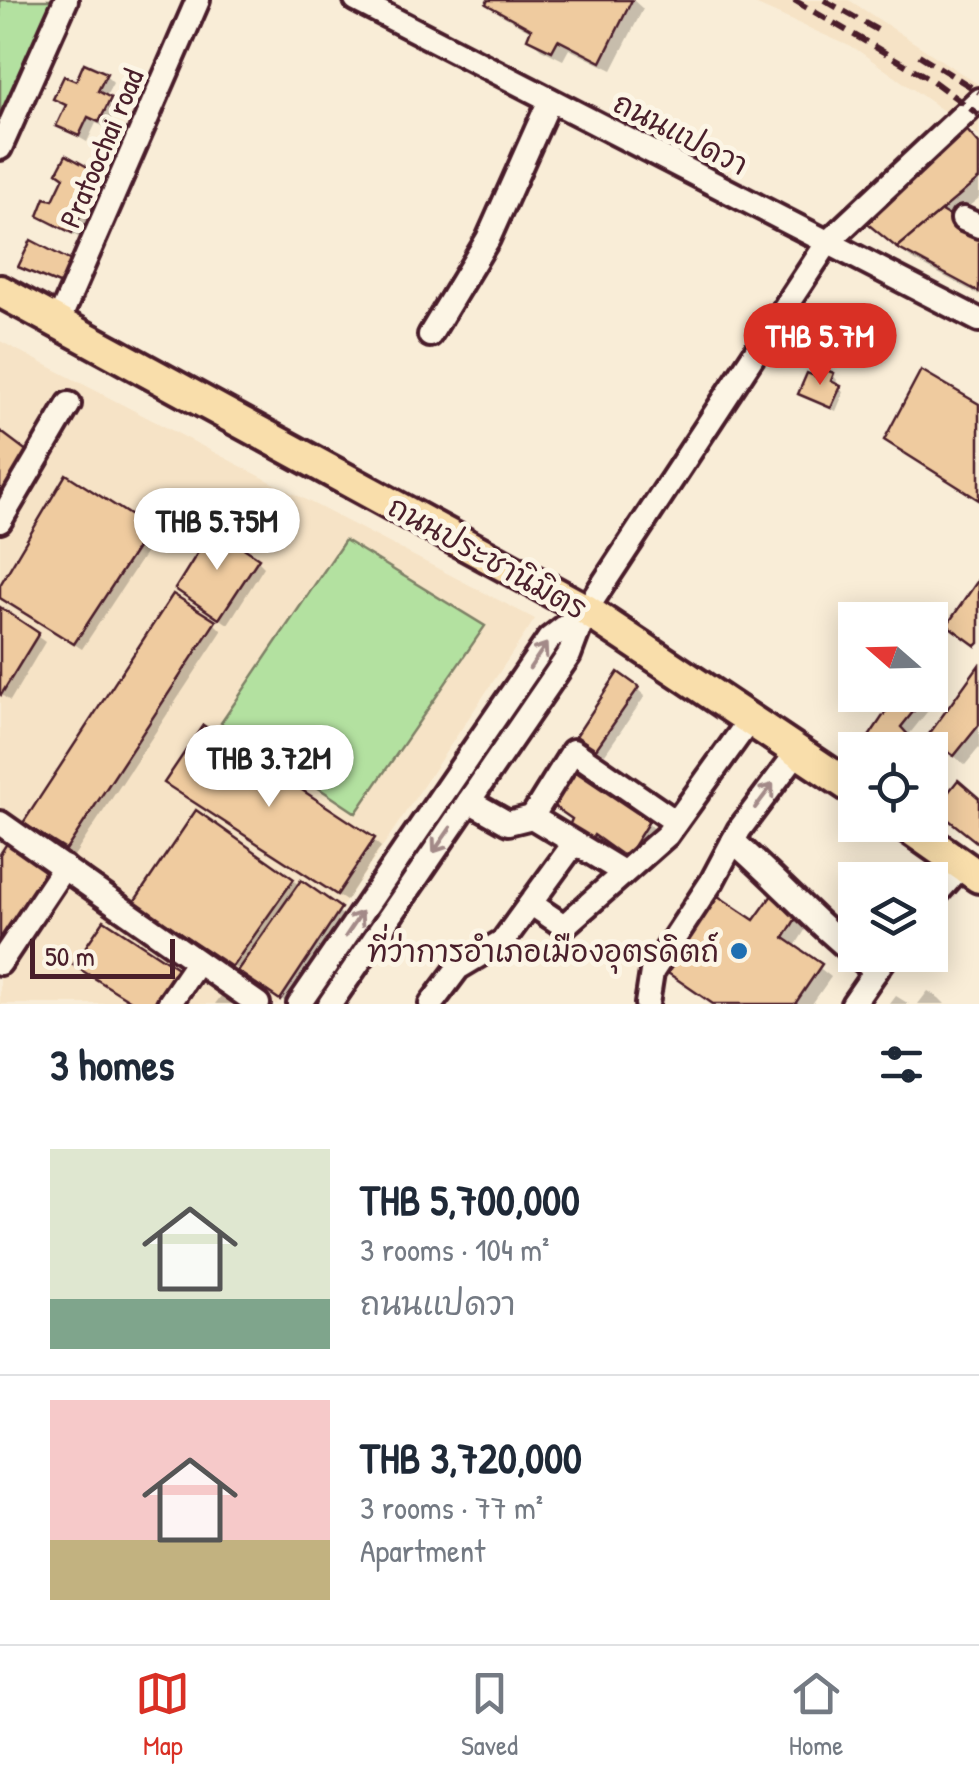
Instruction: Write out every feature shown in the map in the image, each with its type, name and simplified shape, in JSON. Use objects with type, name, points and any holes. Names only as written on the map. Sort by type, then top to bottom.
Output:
[{"type":"main road","name":"ถนนประชานิมิตร","points":[[0,291],[60,320],[586,610],[838,778]]},
{"type":"main road","points":[[929,842],[970,871]]},
{"type":"street","points":[[0,148],[66,0]]},
{"type":"street","name":"Pratoochai road","points":[[60,320],[198,0]]},
{"type":"street","name":"ถนนแปดวา","points":[[356,0],[979,320]]},
{"type":"street","points":[[430,335],[488,238],[550,100]]},
{"type":"street","points":[[330,1004],[569,655],[586,610],[828,242],[979,100]]},
{"type":"street","points":[[0,521],[69,404]]},
{"type":"street","points":[[299,1004],[549,639],[586,610]]},
{"type":"street","points":[[534,905],[564,926],[676,822],[751,718]]},
{"type":"street","points":[[469,801],[508,823],[532,817],[573,751],[676,822]]},
{"type":"street","points":[[647,1004],[652,972],[712,882],[732,841],[798,751]]},
{"type":"street","points":[[532,817],[623,872]]},
{"type":"street","points":[[0,822],[258,1004]]},
{"type":"street","points":[[732,841],[811,911],[828,935],[838,940]]},
{"type":"street","points":[[431,1004],[458,968],[503,940],[534,905],[573,845]]},
{"type":"street","points":[[0,962],[64,867]]},
{"type":"street","points":[[948,887],[970,871]]},
{"type":"street","points":[[169,1004],[197,963]]},
{"type":"street","points":[[853,1004],[876,972]]},
{"type":"shaded area","points":[[746,0],[849,0],[979,85],[979,136],[856,49]]},
{"type":"shaded area","points":[[0,341],[535,619],[277,1004],[0,1004]]},
{"type":"green space","points":[[0,0],[66,0],[0,148]]},
{"type":"green space","points":[[345,540],[485,626],[356,813],[221,723]]},
{"type":"building","points":[[488,0],[632,0],[601,62],[558,40],[552,51],[527,39],[531,29],[486,4]]},
{"type":"building","points":[[84,63],[107,73],[98,91],[111,98],[99,122],[88,117],[79,136],[56,126],[66,105],[53,99],[64,76],[76,81]]},
{"type":"building","points":[[964,127],[979,144],[979,179],[897,248],[864,221]]},
{"type":"building","points":[[66,155],[100,174],[72,233],[38,216],[45,198],[53,200],[64,177],[57,172]]},
{"type":"building","points":[[941,211],[979,233],[979,292],[897,248]]},
{"type":"building","points":[[31,240],[73,262],[64,286],[18,267]]},
{"type":"building","points":[[821,368],[834,373],[831,381],[841,386],[831,408],[798,394],[807,373],[817,377]]},
{"type":"building","points":[[921,370],[979,404],[979,500],[884,440]]},
{"type":"building","points":[[0,431],[32,455],[0,506]]},
{"type":"building","points":[[66,474],[150,528],[74,644],[0,598],[0,585]]},
{"type":"building","points":[[213,528],[259,558],[219,619],[175,589]]},
{"type":"building","points":[[979,579],[979,643],[976,646],[948,624]]},
{"type":"building","points":[[173,594],[216,621],[66,850],[23,823]]},
{"type":"building","points":[[0,607],[39,633],[1,695],[0,694]]},
{"type":"building","points":[[979,665],[979,725],[954,756],[948,752],[948,732],[931,732]]},
{"type":"building","points":[[618,672],[639,687],[596,749],[576,736]]},
{"type":"building","points":[[886,712],[913,712],[901,727],[906,732],[872,732]]},
{"type":"building","points":[[203,725],[375,838],[337,895],[164,783]]},
{"type":"building","points":[[570,768],[649,821],[626,858],[594,835],[589,843],[568,828],[572,819],[549,803]]},
{"type":"building","points":[[958,780],[979,798],[979,844],[948,819],[948,793]]},
{"type":"building","points":[[196,810],[294,879],[232,967],[134,902]]},
{"type":"building","points":[[11,837],[54,869],[0,951],[0,854]]},
{"type":"building","points":[[301,880],[341,908],[280,1000],[237,971]]},
{"type":"building","name":"ที่ว่าการอำเภอเมืองอุตรดิตถ์","points":[[715,894],[754,920],[772,895],[798,915],[784,938],[822,964],[795,1004],[713,1004],[662,969]]},
{"type":"building","points":[[104,920],[185,973],[163,1004],[136,1004],[73,965]]},
{"type":"railway","points":[[794,0],[930,79],[979,115]]},
{"type":"railway","points":[[824,0],[881,32]]},
{"type":"railway","points":[[919,55],[979,92]]},
{"type":"place","name":"ที่ว่าการอำเภอเมืองอุตรดิตถ์","points":[[739,951]]}]
